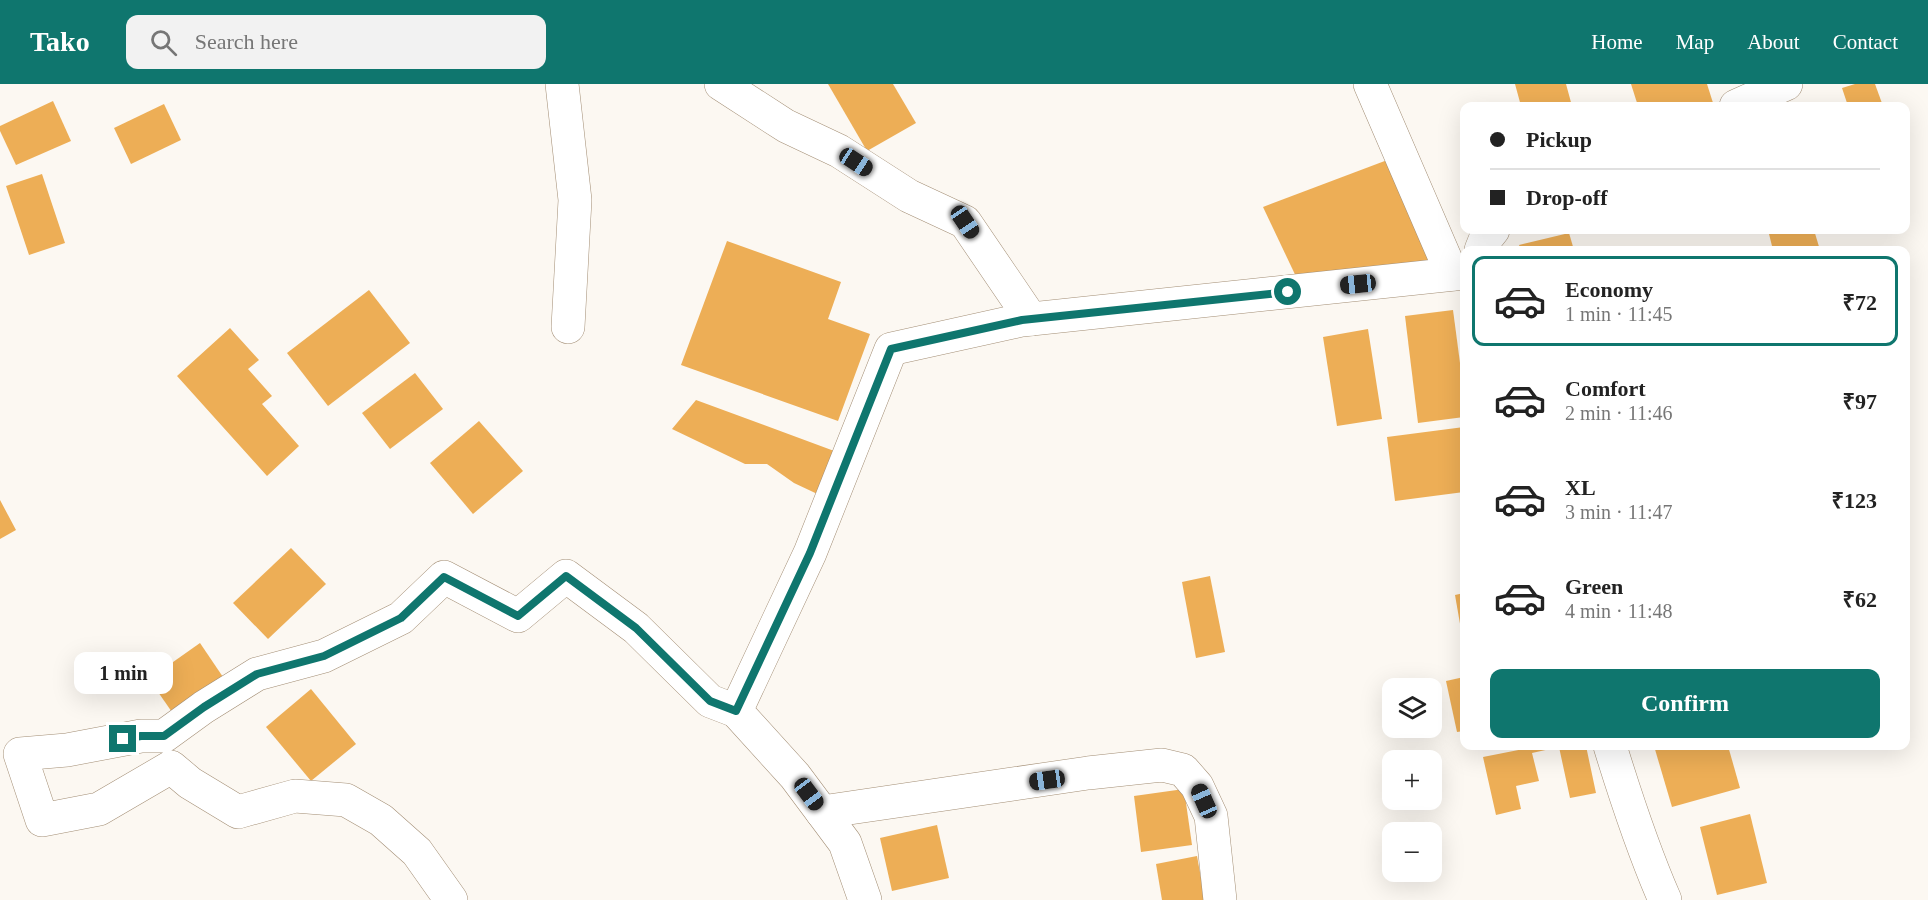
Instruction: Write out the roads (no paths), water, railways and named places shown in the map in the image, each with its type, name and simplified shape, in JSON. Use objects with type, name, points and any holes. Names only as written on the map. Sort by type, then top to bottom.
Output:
[{"type":"street","points":[[562,84],[575,200],[568,327]]},
{"type":"street","points":[[721,84],[786,126],[839,150],[909,196],[965,222],[1031,320]]},
{"type":"street","points":[[736,711],[810,553],[891,349],[1031,320],[1458,274],[1370,84]]},
{"type":"street","points":[[1745,102],[1786,84]]},
{"type":"street","points":[[451,900],[417,852],[381,820],[346,800],[295,796],[238,812],[190,783],[171,767],[99,809],[42,820],[20,754],[67,750],[141,736],[164,736],[204,707],[257,674],[324,656],[401,618],[444,577],[518,616],[566,576],[636,628],[710,701],[736,711],[795,776],[845,843],[865,900]]},
{"type":"street","points":[[1611,750],[1649,864],[1665,900]]},
{"type":"street","points":[[822,812],[1088,773],[1162,765],[1183,771],[1197,786],[1211,816],[1220,900]]}]
